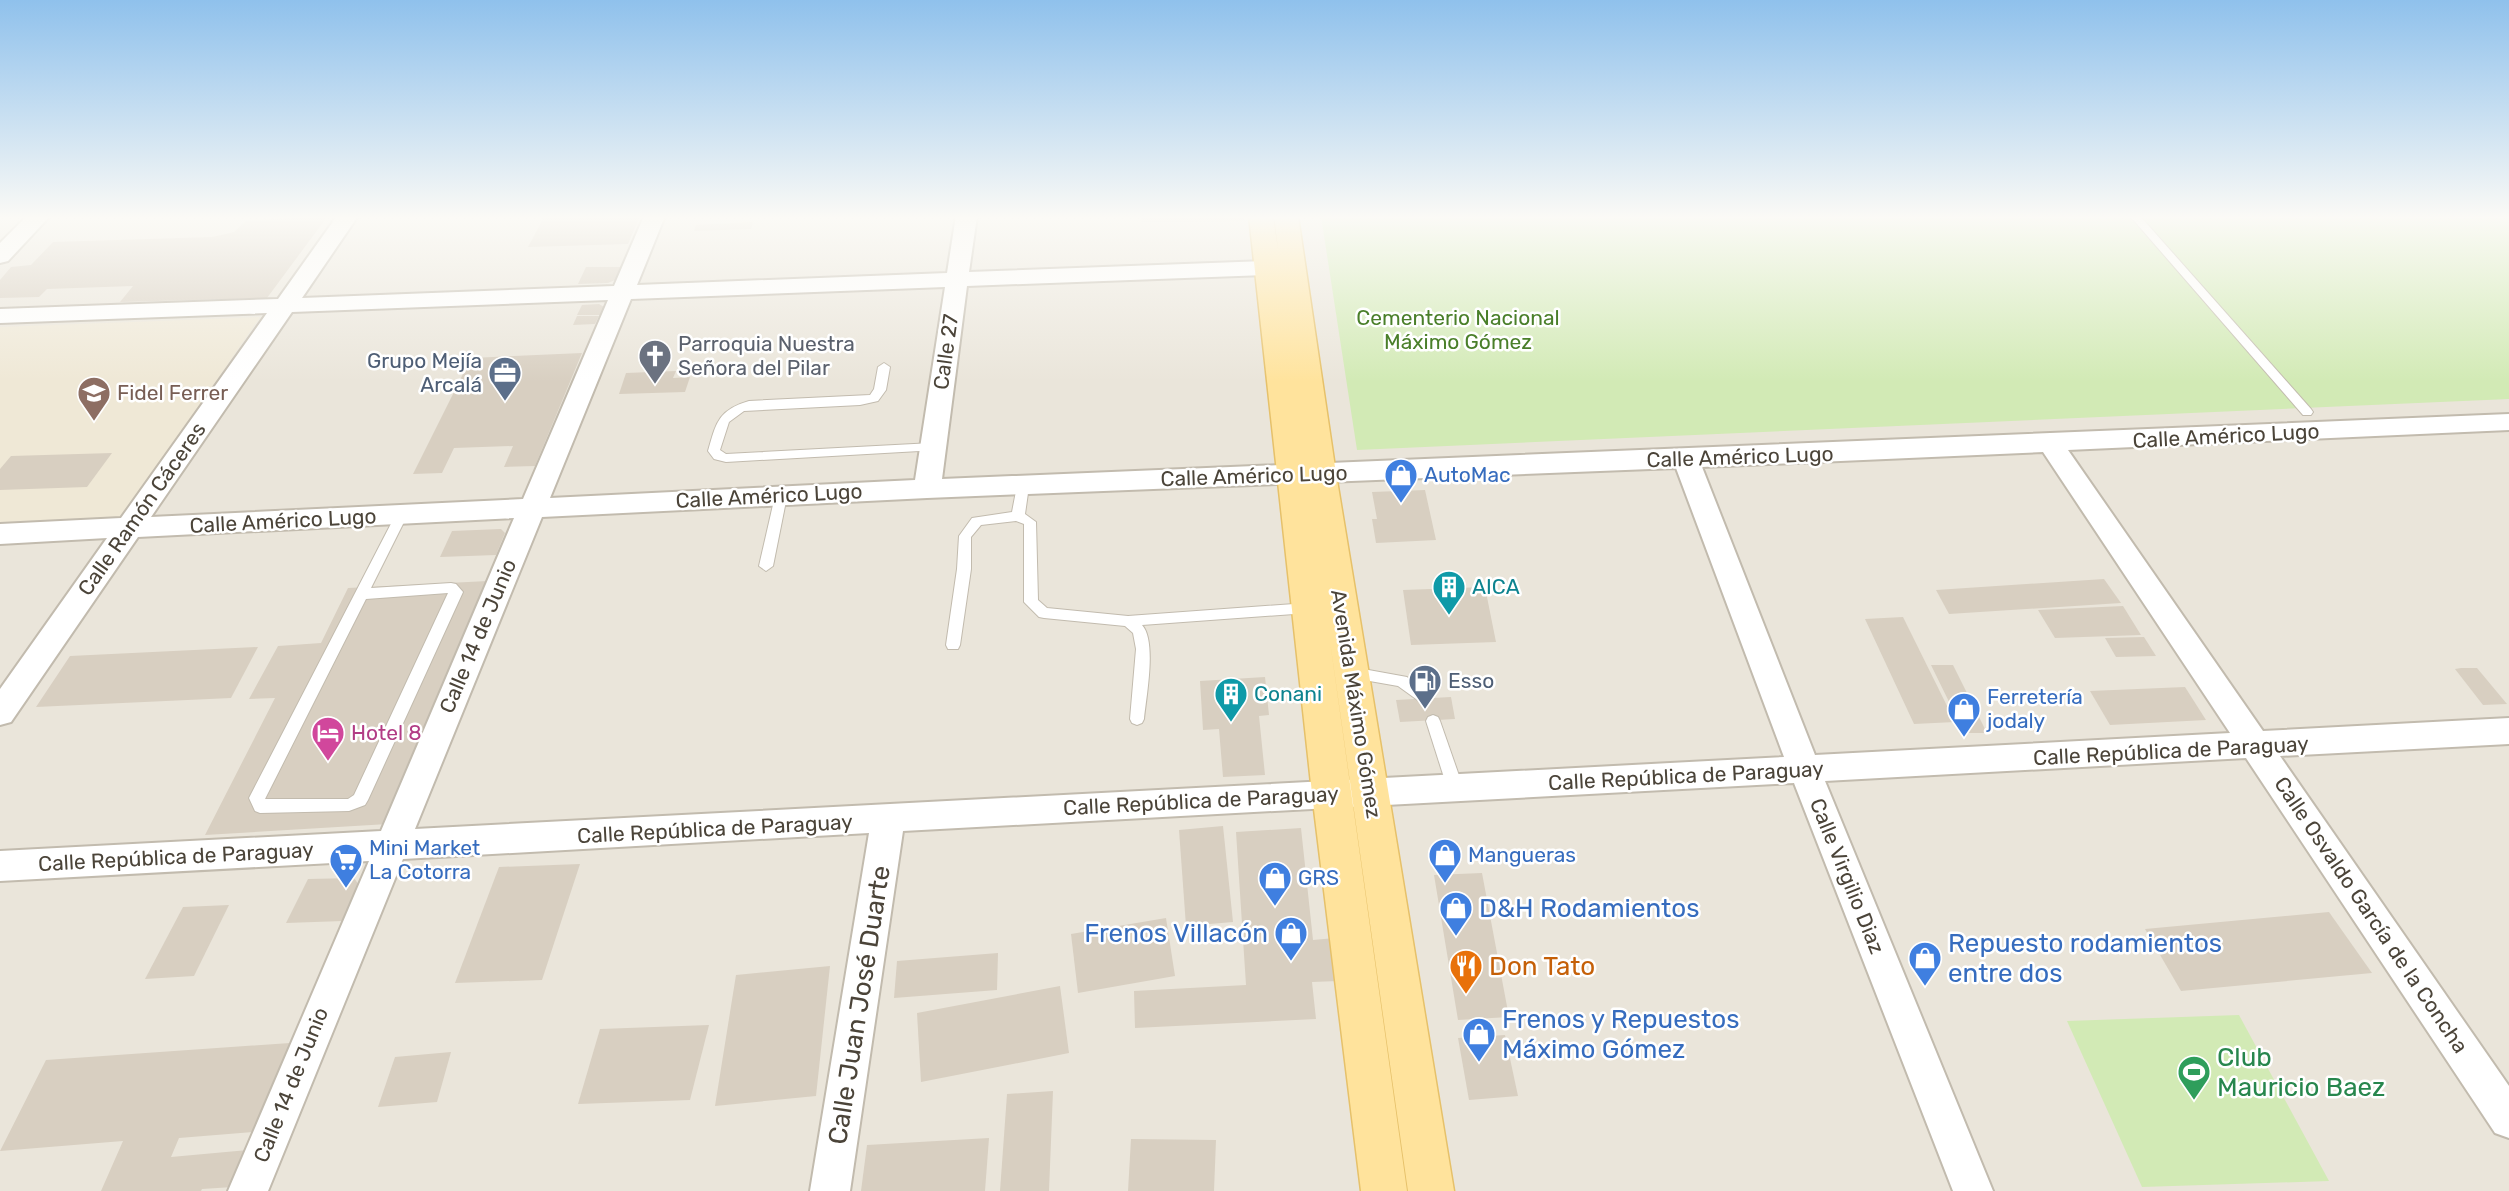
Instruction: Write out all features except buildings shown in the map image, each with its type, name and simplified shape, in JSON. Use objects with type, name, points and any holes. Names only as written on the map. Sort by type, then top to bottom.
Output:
[{"type":"main road","name":"Avenida Máximo Gómez","points":[[1280,272],[1306,474],[1351,673],[1431,1191]]},
{"type":"main road","name":"Avenida Máximo Gómez","points":[[1306,474],[1308,608],[1384,1191]]},
{"type":"street","name":"Calle Ramón Cáceres","points":[[0,714],[308,272]]},
{"type":"street","name":"Calle 14 de Junio","points":[[248,1191],[389,846],[632,272]]},
{"type":"street","name":"Calle 27","points":[[927,489],[957,272]]},
{"type":"street","points":[[0,316],[1183,272]]},
{"type":"street","name":"Calle Américo Lugo","points":[[0,534],[927,489],[1686,459],[2509,422]]},
{"type":"street","name":"Calle Osvaldo García de la Concha","points":[[2050,443],[2509,1119]]},
{"type":"street","name":"Calle Virgilio Diaz","points":[[1686,459],[1805,770],[1973,1191]]},
{"type":"street","name":"Calle República de Paraguay","points":[[0,866],[888,820],[1331,793],[2256,747],[2509,731]]},
{"type":"street","name":"Calle Juan José Duarte","points":[[830,1191],[888,820]]},
{"type":"lane","points":[[2184,272],[2307,412]]},
{"type":"lane","points":[[884,367],[880,390],[874,398],[860,401],[749,405],[735,409],[726,415],[714,451],[718,456],[726,458],[933,447]]},
{"type":"lane","points":[[1018,516],[1023,486]]},
{"type":"lane","points":[[766,566],[781,496]]},
{"type":"lane","points":[[361,594],[451,588],[456,592],[360,800],[349,805],[260,806],[257,798],[361,594],[402,514]]},
{"type":"lane","points":[[953,645],[964,569],[965,536],[976,521],[1018,516],[1030,522],[1031,602],[1044,613],[1128,621],[1308,608]]},
{"type":"lane","points":[[1128,621],[1140,631],[1143,648],[1137,719]]},
{"type":"lane","points":[[1351,673],[1402,681],[1423,698]]},
{"type":"lane","points":[[1433,721],[1455,787]]},
{"type":"shaded area","points":[[0,272],[2509,272],[2509,1191],[0,1191]]},
{"type":"shaded area","name":"Fidel Ferrer","points":[[260,317],[122,518],[0,523],[0,327]]},
{"type":"green space","name":"Cementerio Nacional Máximo Gómez","points":[[1330,272],[2509,272],[2509,399],[1357,450]]},
{"type":"green space","name":"Club Mauricio Baez","points":[[2239,1015],[2329,1181],[2142,1187],[2067,1021]]},
{"type":"place","name":"Parroquia Nuestra Señora del Pilar","points":[[655,385]]},
{"type":"place","name":"Grupo Mejía Arcalá","points":[[505,402]]},
{"type":"place","name":"Fidel Ferrer","points":[[94,422]]},
{"type":"place","name":"AutoMac","points":[[1401,504]]},
{"type":"place","name":"AICA","points":[[1449,616]]},
{"type":"place","name":"Esso","points":[[1425,710]]},
{"type":"place","name":"Conani","points":[[1231,723]]},
{"type":"place","name":"Ferretería jodaly","points":[[1964,738]]},
{"type":"place","name":"Hotel 8","points":[[328,762]]},
{"type":"place","name":"Mangueras","points":[[1445,884]]},
{"type":"place","name":"Mini Market La Cotorra","points":[[346,889]]},
{"type":"place","name":"GRS","points":[[1275,907]]},
{"type":"place","name":"D&H Rodamientos","points":[[1456,937]]},
{"type":"place","name":"Frenos Villacón","points":[[1291,962]]},
{"type":"place","name":"Repuesto rodamientos entre dos","points":[[1925,987]]},
{"type":"place","name":"Don Tato","points":[[1466,995]]},
{"type":"place","name":"Frenos y Repuestos Máximo Gómez","points":[[1479,1063]]},
{"type":"place","name":"Club Mauricio Baez","points":[[2194,1101]]}]
